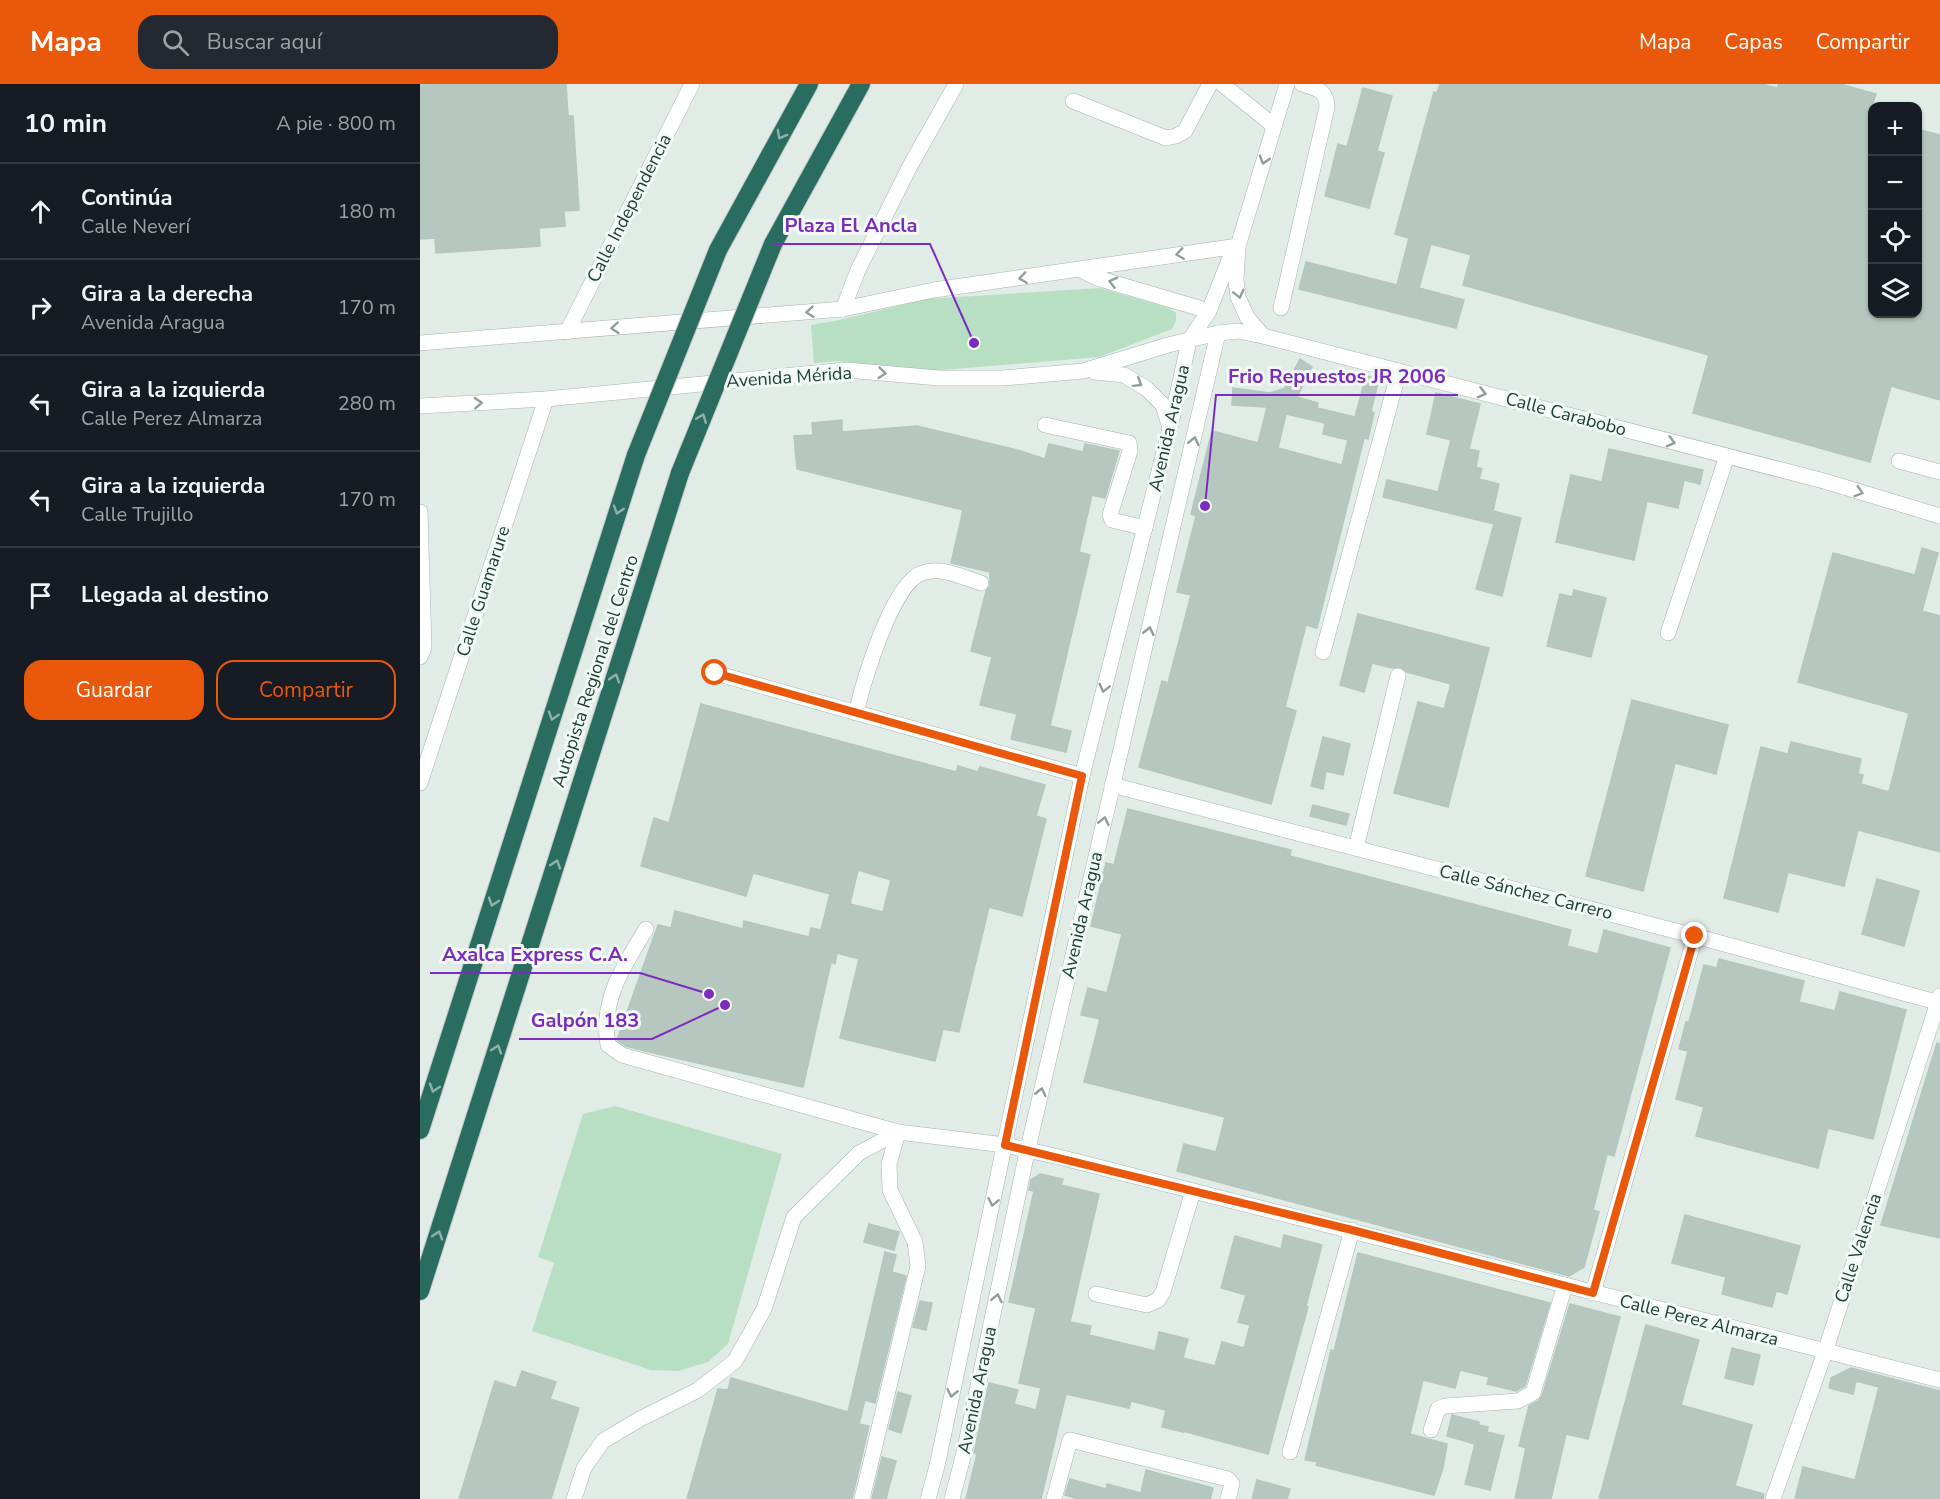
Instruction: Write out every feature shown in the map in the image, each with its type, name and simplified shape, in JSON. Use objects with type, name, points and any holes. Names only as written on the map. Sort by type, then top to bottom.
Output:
[{"type":"highway","name":"Autopista Regional del Centro","points":[[420,1130],[636,455],[718,250],[809,84]]},
{"type":"highway","name":"Autopista Regional del Centro","points":[[420,1291],[680,473],[773,244],[861,84]]},
{"type":"street","name":"Calle Independencia","points":[[567,333],[692,84]]},
{"type":"street","points":[[843,309],[858,270],[909,168],[956,84]]},
{"type":"street","points":[[1073,101],[1166,138],[1185,131],[1210,84]]},
{"type":"street","points":[[1222,84],[1274,126]]},
{"type":"street","points":[[1263,336],[1247,317],[1238,297],[1236,280],[1238,246],[1287,84]]},
{"type":"street","points":[[1281,308],[1327,107],[1327,97],[1322,92],[1302,84]]},
{"type":"street","points":[[420,343],[567,333],[843,309],[934,290],[1238,246]]},
{"type":"street","points":[[1189,341],[1209,311],[1230,258],[1238,246]]},
{"type":"street","points":[[1081,270],[1097,278],[1209,311]]},
{"type":"street","points":[[1209,311],[1218,333]]},
{"type":"street","name":"Calle Carabobo","points":[[1189,341],[1218,333],[1238,331],[1263,336],[1824,481],[1940,516]]},
{"type":"street","name":"Avenida Aragua","points":[[952,1499],[964,1453],[1028,1149],[1218,333]]},
{"type":"street","name":"Avenida Aragua","points":[[928,1499],[937,1466],[1082,776],[1170,428],[1189,341]]},
{"type":"street","name":"Avenida Mérida","points":[[420,406],[546,399],[846,370],[939,378],[1003,378],[1083,371],[1168,345],[1189,341]]},
{"type":"street","points":[[1083,371],[1125,375],[1146,389],[1163,405],[1170,428]]},
{"type":"street","points":[[1323,652],[1399,371]]},
{"type":"street","name":"Calle Guamarure","points":[[420,783],[546,399]]},
{"type":"street","points":[[1045,425],[1129,443],[1130,451],[1110,515],[1112,520],[1145,528]]},
{"type":"street","points":[[1668,633],[1728,456]]},
{"type":"street","points":[[1899,461],[1940,472]]},
{"type":"street","points":[[420,512],[424,648],[420,657]]},
{"type":"street","points":[[856,713],[878,641],[895,600],[920,573],[937,570],[981,583]]},
{"type":"street","points":[[715,673],[1082,776]]},
{"type":"street","points":[[1356,848],[1398,676]]},
{"type":"street","name":"Calle Sánchez Carrero","points":[[1112,785],[1939,1000]]},
{"type":"street","name":"Calle Perez Almarza","points":[[646,929],[622,969],[607,1007],[605,1028],[608,1045],[622,1055],[898,1132],[1028,1149],[1940,1380]]},
{"type":"street","points":[[1593,1293],[1695,936]]},
{"type":"street","name":"Calle Valencia","points":[[1773,1499],[1825,1352],[1939,1000]]},
{"type":"street","points":[[574,1499],[584,1468],[603,1441],[640,1419],[698,1390],[735,1361],[764,1309],[794,1217],[859,1153],[898,1132]]},
{"type":"street","points":[[862,1499],[918,1266],[915,1242],[890,1190],[888,1164],[898,1132]]},
{"type":"street","points":[[1096,1294],[1147,1305],[1158,1300],[1163,1292],[1192,1191]]},
{"type":"street","points":[[1290,1452],[1352,1230]]},
{"type":"street","points":[[1431,1430],[1438,1409],[1445,1406],[1518,1401],[1533,1393],[1565,1285]]},
{"type":"street","points":[[1054,1499],[1068,1442],[1073,1441],[1227,1479],[1230,1492]]},
{"type":"green space","points":[[1100,288],[1169,308],[1176,313],[1176,321],[1172,329],[1099,357],[930,371],[839,361],[814,363],[811,325],[927,299]]},
{"type":"green space","points":[[615,1106],[782,1154],[728,1344],[708,1362],[678,1371],[651,1370],[532,1331],[554,1263],[538,1257],[583,1114]]},
{"type":"building","points":[[420,84],[566,84],[568,116],[573,116],[579,210],[564,211],[565,226],[539,228],[540,246],[436,253],[435,238],[420,239]]},
{"type":"building","points":[[1440,84],[1762,84],[1777,88],[1779,84],[1840,84],[1876,94],[1873,102],[1868,102],[1868,318],[1922,318],[1922,130],[1940,135],[1940,400],[1891,386],[1870,462],[1693,413],[1709,355],[1463,285],[1471,255],[1431,244],[1419,288],[1464,300],[1456,328],[1299,289],[1306,262],[1397,285],[1409,238],[1395,234],[1434,92],[1437,93]]},
{"type":"building","points":[[1363,88],[1392,96],[1377,151],[1384,153],[1369,208],[1325,196],[1338,144],[1347,147]]},
{"type":"building","points":[[1300,359],[1312,367],[1297,397],[1318,403],[1317,408],[1355,417],[1366,376],[1379,379],[1371,411],[1374,413],[1368,439],[1364,438],[1317,628],[1306,625],[1285,707],[1296,711],[1271,804],[1139,767],[1162,681],[1168,683],[1191,595],[1177,592],[1196,516],[1191,514],[1212,431],[1258,443],[1267,407],[1232,405],[1233,388],[1270,393],[1285,388]],"holes":[[[1286,414],[1325,423],[1323,434],[1348,440],[1342,465],[1278,448]]]},
{"type":"building","points":[[1436,393],[1480,404],[1469,449],[1479,451],[1476,467],[1482,469],[1479,479],[1499,484],[1493,511],[1521,518],[1502,596],[1476,589],[1494,524],[1383,497],[1387,480],[1438,492],[1451,440],[1427,434]]},
{"type":"building","points":[[842,420],[842,432],[917,426],[1045,459],[1049,444],[1083,452],[1085,444],[1119,451],[1105,498],[1092,495],[1079,552],[1090,555],[1050,726],[1071,731],[1066,752],[1011,739],[1017,714],[980,705],[992,657],[971,651],[986,591],[990,586],[990,572],[951,563],[963,510],[797,469],[794,436],[813,435],[812,423]]},
{"type":"building","points":[[1609,449],[1703,470],[1700,484],[1684,480],[1678,508],[1647,501],[1634,560],[1556,542],[1571,475],[1602,482]]},
{"type":"building","points":[[1922,548],[1938,553],[1922,611],[1940,616],[1940,852],[1858,830],[1844,886],[1788,872],[1778,912],[1724,898],[1761,747],[1788,754],[1791,742],[1861,759],[1858,774],[1863,775],[1861,784],[1889,792],[1909,713],[1798,682],[1833,553],[1915,575]]},
{"type":"building","points":[[1574,590],[1606,598],[1591,657],[1547,646],[1560,594],[1572,597]]},
{"type":"building","points":[[1358,614],[1489,648],[1448,807],[1394,793],[1418,702],[1444,709],[1451,684],[1407,672],[1401,667],[1392,668],[1372,663],[1364,692],[1340,685]]},
{"type":"building","points":[[1632,700],[1728,725],[1716,774],[1675,763],[1643,891],[1586,876]]},
{"type":"building","points":[[701,704],[956,772],[958,766],[978,772],[980,767],[1045,785],[1036,816],[1046,819],[1022,916],[989,907],[959,1032],[943,1029],[935,1061],[840,1038],[859,959],[837,953],[835,964],[831,962],[803,1087],[645,1051],[626,1046],[617,1040],[658,925],[671,928],[675,911],[743,929],[744,921],[809,937],[811,928],[821,930],[830,894],[753,873],[746,896],[641,866],[654,818],[669,823]],"holes":[[[858,870],[891,880],[883,912],[850,904]]]},
{"type":"building","points":[[1323,737],[1350,744],[1343,775],[1326,771],[1323,789],[1311,786]]},
{"type":"building","points":[[1313,805],[1349,814],[1346,825],[1310,816]]},
{"type":"building","points":[[1128,809],[1291,850],[1290,856],[1571,930],[1567,946],[1598,954],[1604,930],[1670,948],[1614,1156],[1607,1154],[1593,1210],[1599,1212],[1584,1267],[1569,1276],[1177,1171],[1184,1144],[1216,1152],[1225,1117],[1084,1082],[1100,1019],[1081,1015],[1088,988],[1107,993],[1122,934],[1091,926],[1106,863],[1114,865]]},
{"type":"building","points":[[1877,879],[1919,891],[1904,946],[1862,934]]},
{"type":"building","points":[[1719,959],[1804,981],[1799,1002],[1835,1011],[1840,992],[1906,1010],[1873,1139],[1828,1128],[1818,1168],[1696,1136],[1704,1107],[1676,1099],[1688,1051],[1679,1049],[1686,1022],[1689,1022],[1704,965],[1717,968]]},
{"type":"building","points":[[1937,1043],[1940,1044],[1940,1238],[1881,1225]]},
{"type":"building","points":[[1040,1174],[1063,1179],[1061,1185],[1099,1194],[1070,1322],[1091,1326],[1089,1335],[1155,1351],[1159,1332],[1188,1339],[1183,1358],[1215,1366],[1222,1342],[1244,1348],[1250,1325],[1238,1322],[1246,1295],[1221,1288],[1235,1236],[1281,1249],[1284,1235],[1322,1245],[1306,1306],[1308,1307],[1268,1454],[1162,1427],[1166,1410],[1131,1401],[1129,1408],[1066,1394],[1041,1499],[966,1499],[977,1454],[974,1453],[989,1383],[1018,1390],[1014,1404],[1036,1410],[1041,1388],[1019,1383],[1036,1308],[1009,1302],[1034,1191],[1029,1190],[1031,1180]]},
{"type":"building","points":[[1685,1215],[1800,1246],[1787,1294],[1776,1291],[1772,1307],[1722,1294],[1726,1277],[1672,1263]]},
{"type":"building","points":[[869,1224],[899,1232],[894,1250],[864,1242]]},
{"type":"building","points":[[885,1252],[896,1255],[892,1272],[906,1276],[875,1403],[865,1400],[859,1424],[869,1426],[852,1499],[687,1499],[718,1389],[728,1390],[731,1378],[848,1412]]},
{"type":"building","points":[[1358,1253],[1550,1303],[1525,1386],[1516,1391],[1487,1384],[1489,1377],[1460,1370],[1455,1388],[1423,1380],[1410,1434],[1447,1444],[1443,1468],[1434,1495],[1316,1465],[1318,1462],[1305,1460],[1331,1350],[1334,1351]]},
{"type":"building","points":[[920,1301],[932,1303],[926,1330],[913,1327]]},
{"type":"building","points":[[1570,1304],[1620,1317],[1588,1439],[1566,1434],[1551,1499],[1515,1499],[1526,1448],[1519,1446],[1529,1406],[1542,1396]]},
{"type":"building","points":[[1646,1325],[1699,1340],[1681,1405],[1752,1425],[1735,1486],[1764,1494],[1763,1499],[1599,1499]]},
{"type":"building","points":[[1732,1348],[1760,1355],[1753,1385],[1725,1378]]},
{"type":"building","points":[[1851,1368],[1940,1391],[1940,1499],[1795,1499],[1803,1467],[1855,1480],[1879,1387],[1856,1381],[1853,1394],[1829,1388],[1831,1378]]},
{"type":"building","points":[[522,1371],[556,1382],[550,1399],[579,1408],[551,1499],[459,1499],[495,1381],[516,1388]]},
{"type":"building","points":[[898,1392],[911,1396],[901,1433],[889,1429]]},
{"type":"building","points":[[1452,1415],[1479,1422],[1479,1425],[1488,1427],[1487,1432],[1504,1436],[1490,1490],[1465,1484],[1475,1444],[1447,1436]]},
{"type":"building","points":[[882,1457],[896,1461],[886,1499],[872,1499]]},
{"type":"building","points":[[1146,1470],[1213,1488],[1210,1499],[1078,1499],[1065,1495],[1070,1479],[1106,1489],[1107,1484],[1141,1493]]},
{"type":"building","points":[[1257,1480],[1290,1489],[1287,1499],[1252,1499]]},
{"type":"place","name":"Plaza El Ancla","points":[[974,343]]},
{"type":"place","name":"Frio Repuestos JR 2006","points":[[1205,506]]},
{"type":"place","name":"Axalca Express C.A.","points":[[709,994]]},
{"type":"place","name":"Galpón 183","points":[[725,1005]]},
{"type":"route","points":[[715,673],[1082,776],[1005,1145],[1352,1230],[1593,1293],[1695,936]]}]
